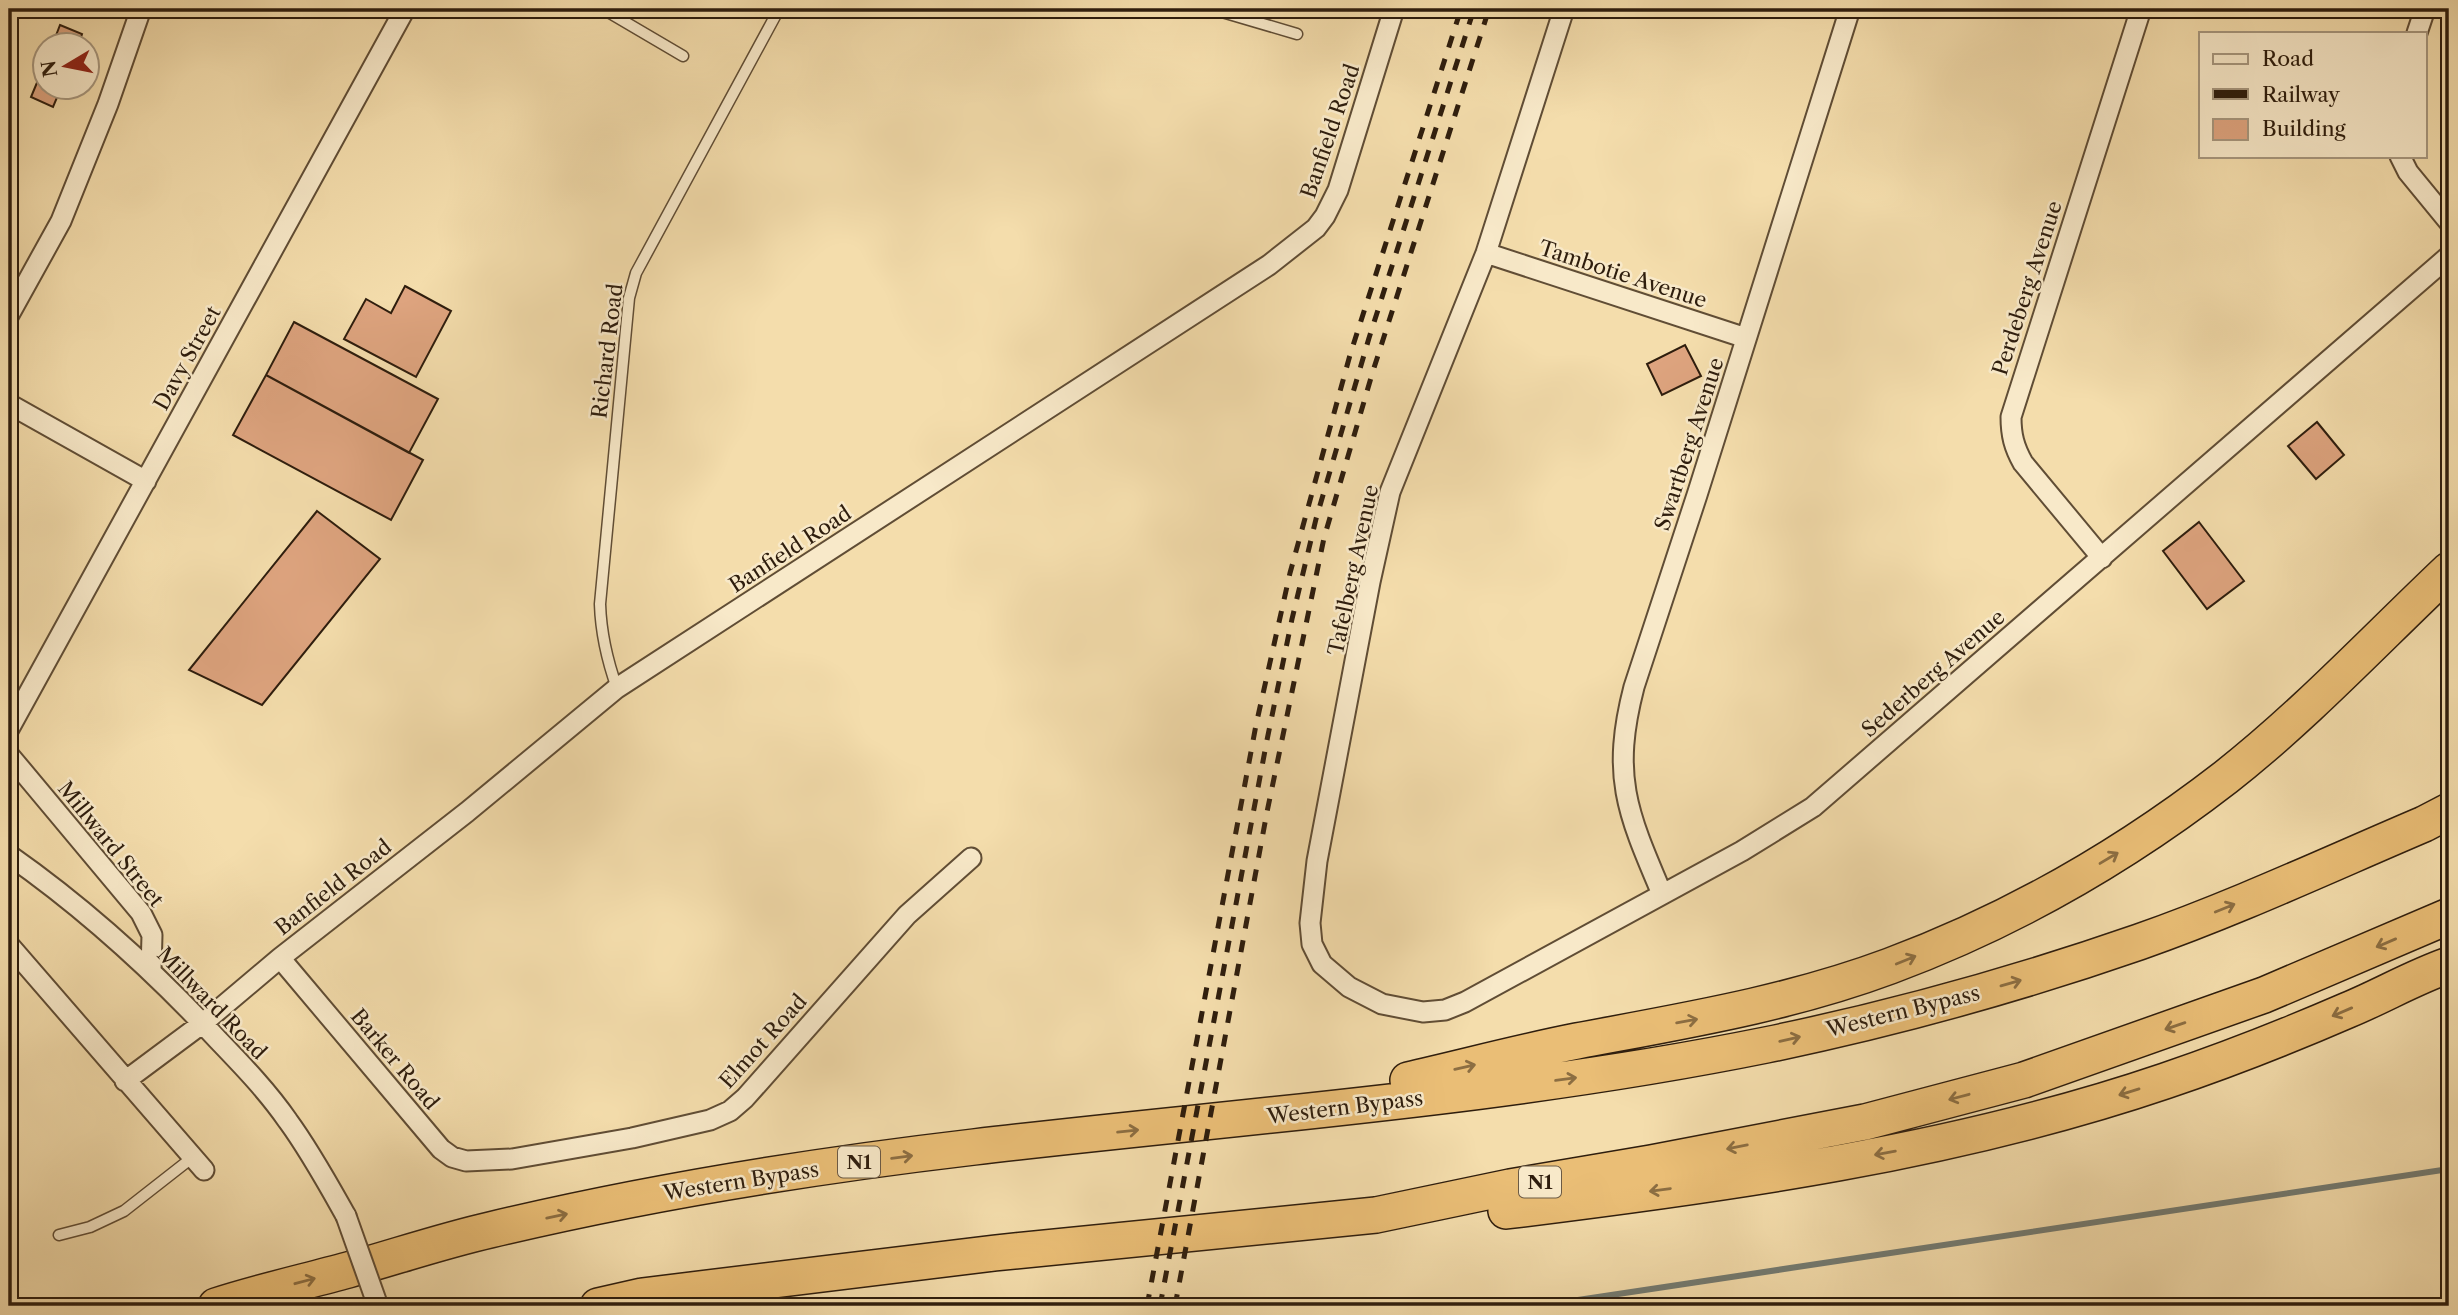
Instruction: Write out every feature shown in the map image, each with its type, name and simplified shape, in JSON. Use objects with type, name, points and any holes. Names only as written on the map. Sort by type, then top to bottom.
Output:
[{"type":"highway","points":[[1231,1121],[1573,1042],[1742,1011],[1887,967],[2005,917],[2138,841],[2227,776],[2303,711],[2449,570]]},
{"type":"highway","name":"Western Bypass","points":[[216,1306],[490,1230],[636,1199],[905,1156],[1231,1121],[1601,1075],[1768,1045],[1896,1015],[2025,979],[2142,941],[2263,893],[2449,811]]},
{"type":"highway","name":"N1","points":[[598,1306],[642,1296],[995,1253],[1376,1215],[1510,1187],[1865,1122],[2024,1080],[2264,995],[2449,916]]},
{"type":"highway","points":[[1376,1215],[1507,1211],[1776,1173],[1930,1145],[2070,1109],[2163,1081],[2273,1041],[2442,966]]},
{"type":"street","points":[[9,315],[61,221],[108,104],[141,9]]},
{"type":"street","name":"Davy Street","points":[[9,729],[405,9]]},
{"type":"street","name":"Banfield Road","points":[[125,1082],[467,812],[617,688],[1269,265],[1316,228],[1338,190],[1394,9]]},
{"type":"street","name":"Tafelberg Avenue","points":[[1382,1004],[1349,987],[1322,964],[1312,944],[1310,923],[1317,862],[1370,582],[1390,492],[1486,253],[1564,9]]},
{"type":"street","name":"Swartberg Avenue","points":[[1662,894],[1634,831],[1627,801],[1621,760],[1626,718],[1850,9]]},
{"type":"street","name":"Perdeberg Avenue","points":[[2102,558],[2022,463],[2014,448],[2011,416],[2141,9]]},
{"type":"street","points":[[2417,32],[2425,9]]},
{"type":"street","points":[[2401,158],[2449,222]]},
{"type":"street","name":"Tambotie Avenue","points":[[1486,253],[1746,338]]},
{"type":"street","name":"Sederberg Avenue","points":[[1382,1004],[1423,1012],[1445,1010],[1465,1002],[1742,851],[1813,807],[2449,256]]},
{"type":"street","points":[[9,404],[146,481]]},
{"type":"street","name":"Millward Street","points":[[9,755],[145,920],[152,935],[151,970]]},
{"type":"street","name":"Millward Road","points":[[9,855],[104,928],[151,970],[256,1080],[287,1119],[346,1216],[378,1306]]},
{"type":"street","name":"Elmot Road","points":[[492,1161],[632,1138],[710,1120],[730,1111],[745,1098],[907,915],[971,858]]},
{"type":"street","points":[[9,869],[38,876]]},
{"type":"street","points":[[9,945],[198,1163]]},
{"type":"street","name":"Barker Road","points":[[280,958],[441,1149],[452,1157],[466,1161],[492,1161]]},
{"type":"lane","points":[[603,9],[683,56]]},
{"type":"lane","name":"Richard Road","points":[[617,688],[600,629],[600,604],[629,298],[636,273],[779,9]]},
{"type":"lane","points":[[1212,9],[1297,34]]},
{"type":"lane","points":[[59,1235],[90,1227],[124,1211],[198,1163]]},
{"type":"building","points":[[60,25],[77,32],[57,32]]},
{"type":"building","points":[[42,102],[55,102],[53,107]]},
{"type":"building","points":[[405,286],[451,311],[416,377],[344,339],[366,299],[391,313]]},
{"type":"building","points":[[294,322],[438,399],[409,453],[266,375]]},
{"type":"building","points":[[1685,345],[1701,376],[1662,395],[1647,364]]},
{"type":"building","points":[[266,375],[423,460],[391,520],[233,435]]},
{"type":"building","points":[[2317,422],[2344,455],[2316,479],[2288,446]]},
{"type":"building","points":[[317,511],[380,559],[262,705],[189,670]]},
{"type":"building","points":[[2199,522],[2244,581],[2207,609],[2163,551]]},
{"type":"waterway","points":[[1538,1306],[2449,1169]]},
{"type":"railway","points":[[1147,1306],[1256,725],[1290,573],[1350,355],[1461,9]]},
{"type":"railway","points":[[1160,1306],[1267,740],[1316,519],[1369,338],[1474,9]]},
{"type":"railway","points":[[1175,1306],[1267,812],[1324,538],[1373,371],[1489,9]]}]
